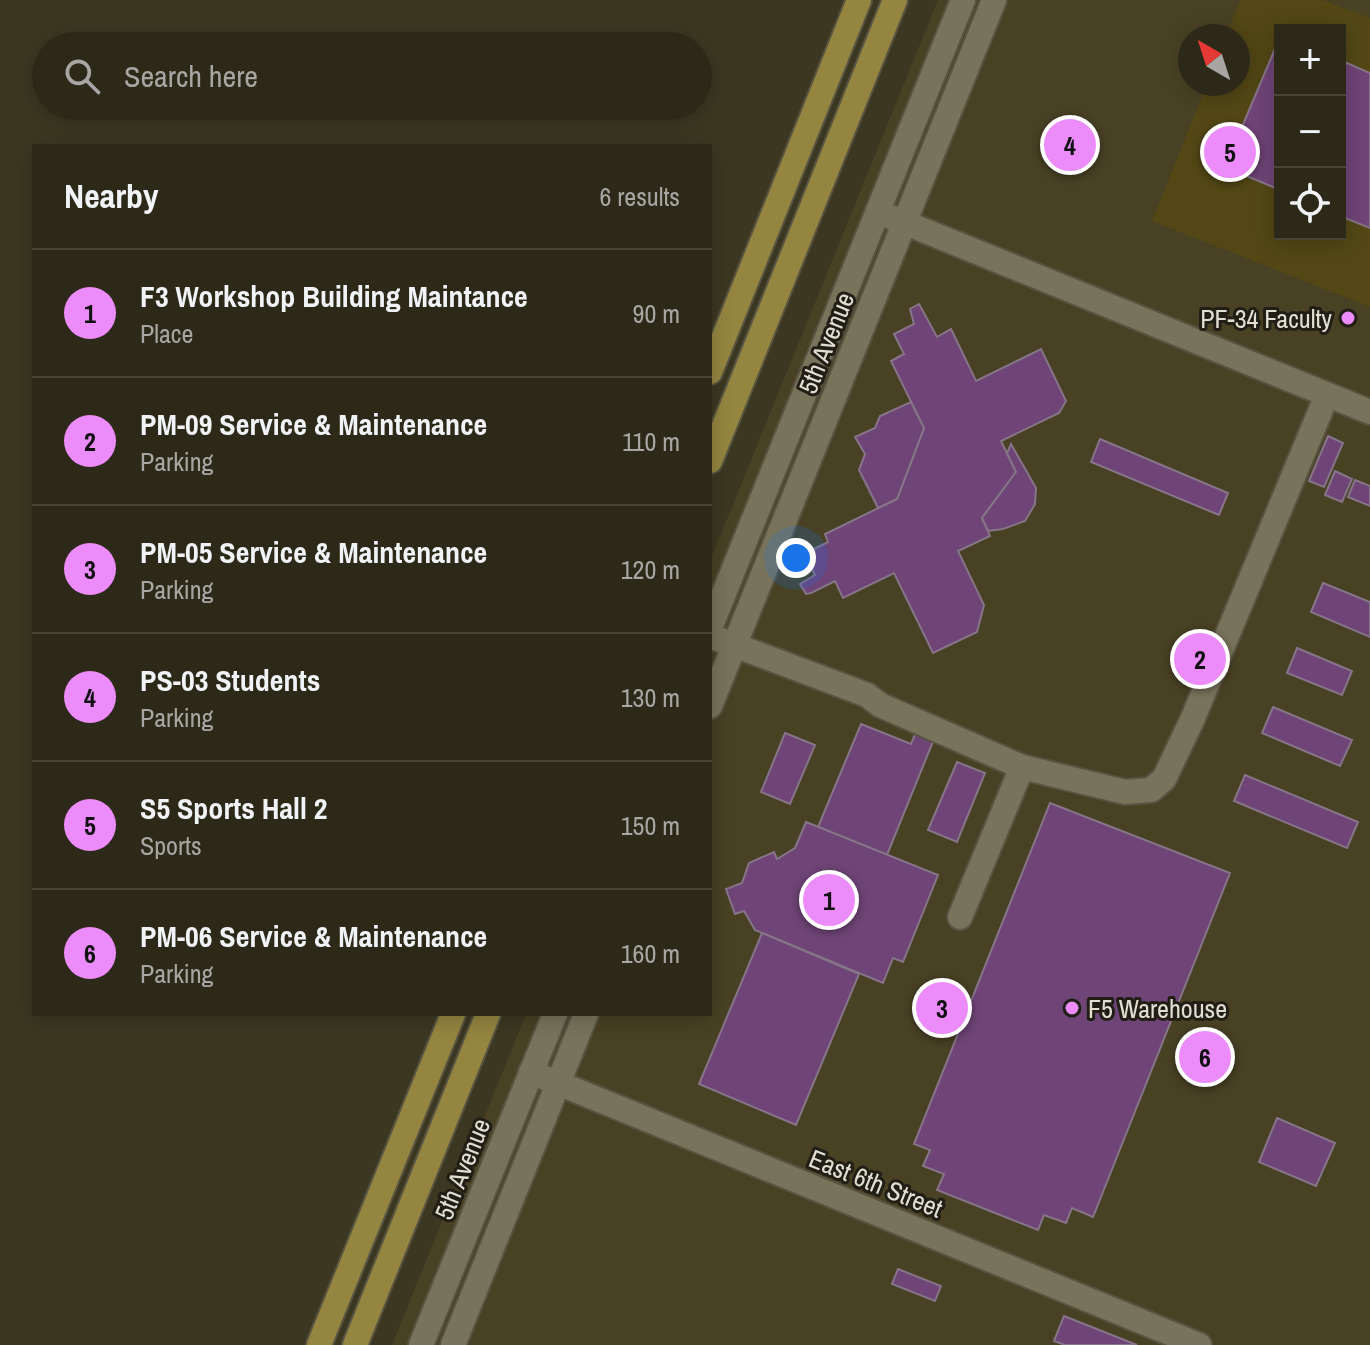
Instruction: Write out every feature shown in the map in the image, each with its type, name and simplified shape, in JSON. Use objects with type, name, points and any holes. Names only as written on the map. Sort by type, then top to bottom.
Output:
[{"type":"main road","points":[[712,367],[859,0]]},
{"type":"main road","points":[[712,456],[895,0]]},
{"type":"main road","points":[[319,1345],[452,1016]]},
{"type":"main road","points":[[355,1345],[487,1016]]},
{"type":"street","name":"5th Avenue","points":[[712,623],[963,0]]},
{"type":"street","name":"5th Avenue","points":[[712,701],[994,0]]},
{"type":"street","points":[[877,213],[1370,412]]},
{"type":"street","points":[[712,637],[867,695],[880,705],[1022,767],[1125,792],[1151,790],[1164,779],[1205,689],[1327,395]]},
{"type":"street","points":[[960,917],[1022,767]]},
{"type":"street","name":"5th Avenue","points":[[421,1345],[554,1016]]},
{"type":"street","points":[[453,1345],[585,1016]]},
{"type":"street","name":"East 6th Street","points":[[531,1072],[1199,1345]]},
{"type":"shaded area","points":[[938,0],[1370,0],[1370,1345],[392,1345],[525,1016],[712,1016],[712,556]]},
{"type":"shaded area","points":[[1240,0],[1323,0],[1370,18],[1370,307],[1152,221],[1202,96],[1250,96],[1250,24],[1231,24]]},
{"type":"building","points":[[1274,51],[1274,187],[1225,167]]},
{"type":"building","points":[[1346,63],[1370,73],[1370,228],[1346,218]]},
{"type":"building","points":[[919,304],[937,337],[951,329],[976,381],[1041,349],[1066,401],[1059,413],[1001,441],[1016,472],[982,518],[990,536],[958,551],[984,605],[977,632],[933,653],[894,573],[843,598],[835,581],[806,594],[800,584],[815,575],[804,554],[828,542],[825,534],[897,499],[924,428],[891,361],[904,354],[894,334],[914,324],[910,309]]},
{"type":"building","points":[[911,402],[924,428],[897,499],[878,508],[859,470],[865,454],[855,437],[875,428],[880,416]]},
{"type":"building","points":[[1328,436],[1343,443],[1324,487],[1309,481]]},
{"type":"building","points":[[1100,439],[1228,493],[1219,515],[1091,462]]},
{"type":"building","points":[[1011,444],[1036,488],[1035,504],[1025,521],[988,531],[982,518],[1016,472],[1007,453]]},
{"type":"building","points":[[1335,471],[1352,479],[1342,502],[1325,495]]},
{"type":"building","points":[[1355,480],[1370,486],[1370,506],[1348,497]]},
{"type":"building","points":[[1323,583],[1370,602],[1370,637],[1311,612]]},
{"type":"building","points":[[1297,648],[1352,671],[1342,695],[1287,673]]},
{"type":"building","points":[[1273,707],[1352,740],[1340,766],[1262,733]]},
{"type":"building","points":[[861,724],[911,744],[916,732],[934,739],[887,855],[818,827]]},
{"type":"building","points":[[785,733],[815,745],[790,804],[761,792]]},
{"type":"building","points":[[957,762],[985,773],[957,842],[928,830]]},
{"type":"building","points":[[1245,775],[1358,822],[1347,848],[1234,801]]},
{"type":"building","name":"F5 Warehouse","points":[[1050,803],[1230,873],[1093,1217],[1072,1208],[1066,1223],[1044,1215],[1038,1230],[937,1190],[944,1174],[923,1166],[930,1150],[914,1144]]},
{"type":"building","points":[[806,822],[938,875],[903,962],[893,958],[883,983],[755,930],[744,911],[735,914],[726,889],[742,883],[749,863],[774,852],[777,859],[795,848]]},
{"type":"building","points":[[762,933],[859,974],[796,1125],[699,1084]]},
{"type":"building","points":[[1277,1118],[1335,1143],[1316,1186],[1259,1162]]},
{"type":"building","points":[[898,1269],[941,1286],[935,1301],[892,1284]]},
{"type":"building","points":[[1064,1316],[1137,1345],[1065,1345],[1054,1341]]},
{"type":"place","name":"PS-03 Students","points":[[1070,145]]},
{"type":"place","name":"S5 Sports Hall 2","points":[[1230,152]]},
{"type":"place","name":"PF-34 Faculty","points":[[1348,318]]},
{"type":"place","name":"PM-09 Service & Maintenance","points":[[1200,659]]},
{"type":"place","name":"F3 Workshop Building Maintance","points":[[829,900]]},
{"type":"place","name":"PM-05 Service & Maintenance","points":[[942,1008]]},
{"type":"place","name":"F5 Warehouse","points":[[1072,1008]]},
{"type":"place","name":"PM-06 Service & Maintenance","points":[[1205,1057]]}]
